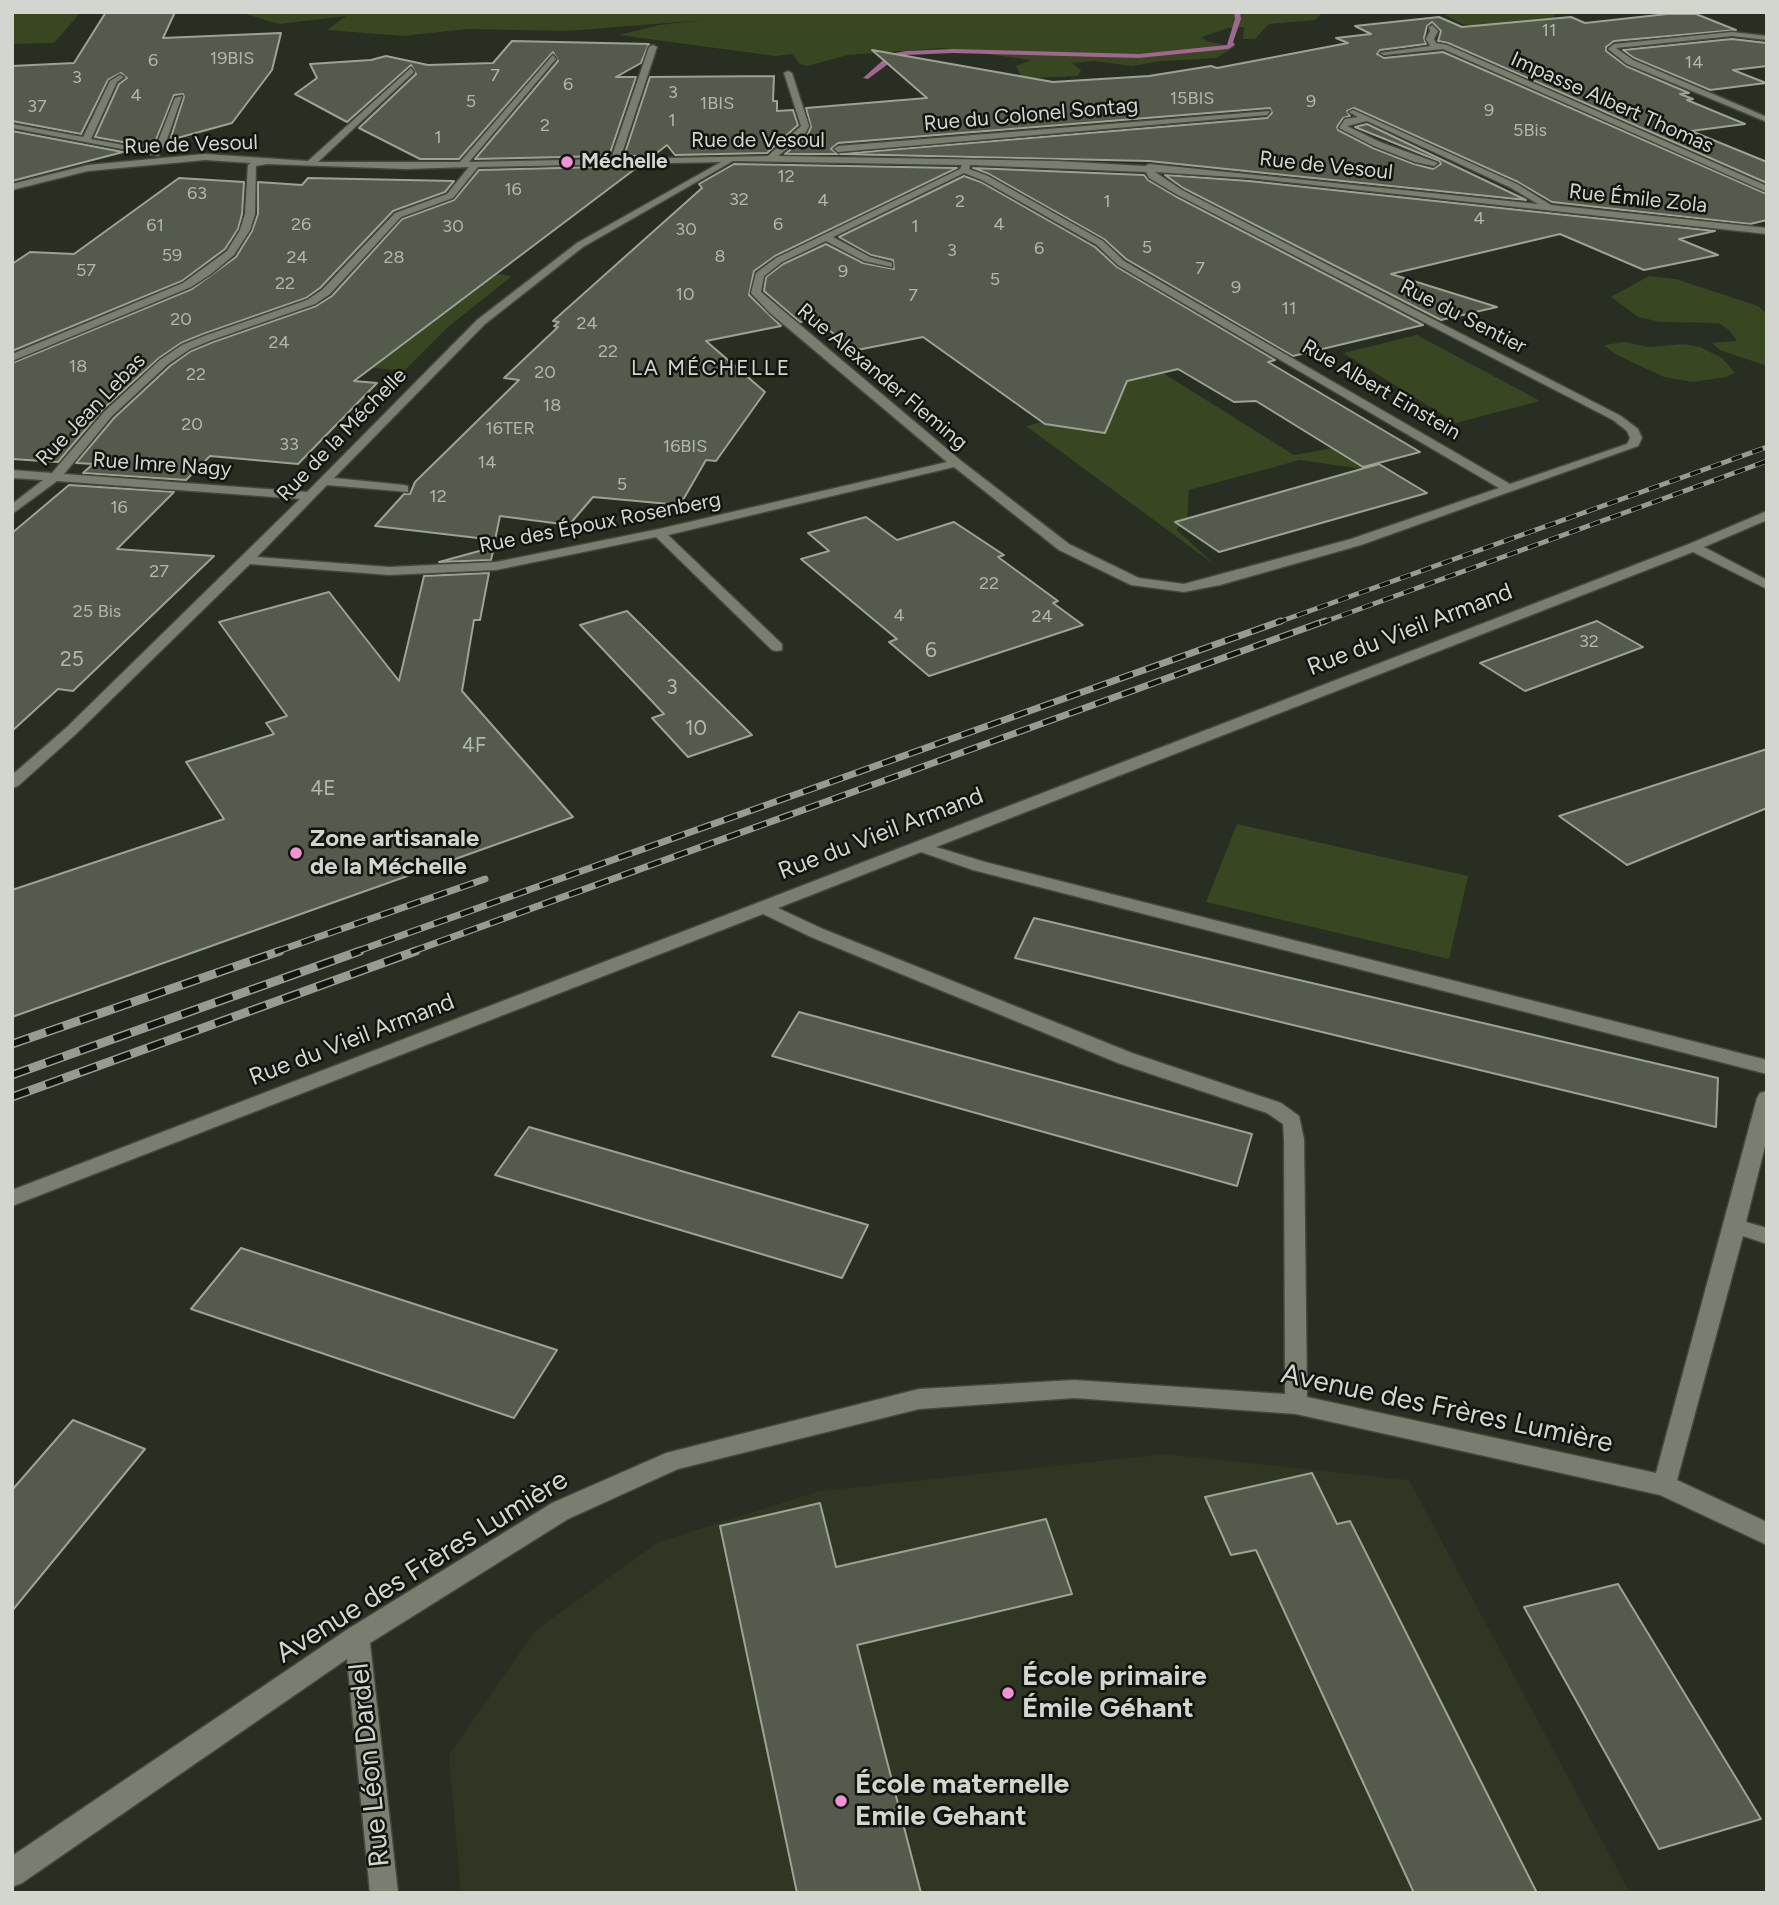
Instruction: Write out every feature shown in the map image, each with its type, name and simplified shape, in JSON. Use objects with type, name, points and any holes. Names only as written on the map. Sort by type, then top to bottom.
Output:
[{"type":"street","name":"Impasse Albert Thomas","points":[[1432,27],[1434,32],[1430,39],[1433,45],[1444,47],[1767,189]]},
{"type":"street","points":[[1767,38],[1732,34],[1615,46],[1612,49],[1630,62],[1767,120]]},
{"type":"street","points":[[615,161],[653,47]]},
{"type":"street","name":"Impasse Albert Thomas","points":[[1402,61],[1384,53],[1444,47]]},
{"type":"street","points":[[462,165],[553,57]]},
{"type":"street","points":[[12,194],[86,176],[163,163],[310,164],[411,70]]},
{"type":"street","points":[[770,158],[802,132],[805,126],[788,73]]},
{"type":"street","points":[[86,140],[114,81],[120,77]]},
{"type":"street","points":[[152,153],[161,145],[179,99]]},
{"type":"street","points":[[1353,112],[1529,193],[1550,207]]},
{"type":"street","name":"Rue du Colonel Sontag","points":[[805,158],[807,152],[816,150],[1267,113]]},
{"type":"street","points":[[1367,119],[1348,121],[1342,126],[1387,148],[1434,163]]},
{"type":"street","points":[[12,126],[152,153],[163,163]]},
{"type":"street","name":"Rue de Vesoul","points":[[12,187],[88,168],[218,157],[310,164],[462,165],[805,158],[966,166],[1149,167],[1317,181],[1504,203]]},
{"type":"street","name":"Rue de la Méchelle","points":[[12,783],[63,739],[247,560],[481,322],[580,245],[733,158]]},
{"type":"street","points":[[252,165],[274,160]]},
{"type":"street","points":[[12,358],[187,285],[208,272],[231,253],[245,230],[250,214],[252,165]]},
{"type":"street","name":"Rue Jean Lebas","points":[[12,510],[55,477],[108,414],[164,362],[208,338],[311,302],[326,292],[398,215],[450,196],[475,165]]},
{"type":"street","name":"Rue Alexander Fleming","points":[[966,166],[779,260],[759,275],[757,293],[774,312],[956,463],[1064,547],[1136,582],[1184,588],[1215,582],[1356,541],[1510,489]]},
{"type":"street","name":"Rue Albert Einstein","points":[[966,166],[1100,243],[1121,263],[1510,489]]},
{"type":"street","name":"Rue du Sentier","points":[[1149,167],[1152,176],[1170,187],[1617,418],[1632,429],[1636,438],[1632,446],[1510,489]]},
{"type":"street","name":"Rue Émile Zola","points":[[1504,203],[1767,230]]},
{"type":"street","points":[[826,237],[867,259],[888,265]]},
{"type":"street","name":"Rue des Époux Rosenberg","points":[[247,560],[389,571],[455,569],[534,560],[956,463]]},
{"type":"street","name":"Rue Imre Nagy","points":[[12,474],[309,496]]},
{"type":"street","points":[[323,481],[404,489]]},
{"type":"street","name":"Rue du Vieil Armand","points":[[12,1198],[1694,547],[1767,515]]},
{"type":"street","points":[[659,533],[777,647]]},
{"type":"street","points":[[1694,547],[1767,585]]},
{"type":"street","points":[[918,846],[979,866],[1767,1067]]},
{"type":"street","points":[[762,906],[817,933],[1125,1058],[1274,1108],[1292,1121],[1296,1404]]},
{"type":"street","points":[[1664,1485],[1767,1098]]},
{"type":"street","points":[[1735,1226],[1767,1236]]},
{"type":"street","name":"Avenue des Frères Lumière","points":[[12,1873],[356,1637],[560,1511],[674,1460],[919,1399],[1074,1389],[1296,1404],[1664,1485],[1767,1534]]},
{"type":"street","name":"Rue Léon Dardel","points":[[356,1637],[384,1893]]},
{"type":"shaded area","name":"École primaire Émile Géhant","points":[[1165,1454],[1409,1480],[1630,1893],[461,1893],[449,1755],[535,1631],[658,1542],[820,1491]]},
{"type":"green space","points":[[12,12],[81,12],[54,43],[12,44]]},
{"type":"green space","points":[[239,12],[1323,12],[1315,20],[1269,24],[1255,39],[1243,39],[1244,27],[1228,28],[1202,37],[1206,41],[1235,47],[1216,58],[1161,61],[1132,66],[1094,61],[1072,63],[1081,70],[1078,76],[1033,78],[1021,76],[1016,66],[1031,60],[943,48],[848,55],[807,66],[800,64],[792,54],[775,56],[619,35],[659,25],[705,20],[567,31],[467,29],[403,36],[327,30],[346,16],[279,24]]},
{"type":"green space","points":[[1453,12],[1559,12],[1553,16],[1559,20],[1497,29],[1462,24],[1445,15]]},
{"type":"green space","points":[[438,264],[512,276],[448,327],[404,371],[316,362]]},
{"type":"green space","points":[[1649,276],[1676,279],[1758,306],[1767,314],[1767,366],[1720,350],[1712,343],[1737,341],[1730,331],[1719,323],[1660,322],[1638,317],[1611,297]]},
{"type":"green space","points":[[1053,304],[1294,455],[1339,447],[1397,474],[1300,460],[1189,490],[1187,523],[1176,529],[1215,565],[1026,426],[1089,411]]},
{"type":"green space","points":[[1417,335],[1540,401],[1456,423],[1343,353]]},
{"type":"green space","points":[[1625,342],[1649,347],[1684,344],[1700,347],[1722,358],[1735,373],[1693,382],[1664,377],[1615,354],[1604,345]]},
{"type":"green space","points":[[1237,824],[1468,876],[1449,959],[1206,902]]},
{"type":"building","points":[[106,12],[175,12],[163,38],[281,33],[272,70],[232,123],[170,140],[183,94],[174,95],[155,142],[144,146],[95,137],[119,84],[127,78],[121,73],[108,80],[81,134],[12,121],[12,66],[74,63]]},
{"type":"building","points":[[1667,14],[1696,14],[1736,30],[1614,41],[1606,47],[1606,51],[1626,66],[1689,93],[1680,94],[1693,99],[1687,100],[1745,124],[1691,131],[1767,162],[1767,183],[1448,43],[1438,41],[1441,31],[1432,22],[1427,26],[1424,38],[1426,44],[1380,50],[1377,54],[1384,58],[1443,52],[1767,194],[1767,220],[1750,224],[1552,202],[1518,182],[1354,108],[1347,111],[1350,116],[1343,118],[1338,130],[1373,148],[1414,164],[1433,169],[1441,164],[1355,127],[1367,124],[1526,200],[1149,161],[840,154],[1267,118],[1272,113],[1270,108],[838,143],[831,149],[838,154],[785,154],[807,136],[811,127],[806,108],[927,98],[872,50],[1053,82],[1149,76],[1211,66],[1217,68],[1348,43],[1336,38],[1371,34],[1355,26],[1439,17],[1462,27],[1571,17],[1585,23]]},
{"type":"building","points":[[1732,39],[1767,43],[1767,66],[1733,70],[1766,83],[1710,90],[1634,58],[1623,50]]},
{"type":"building","points":[[512,41],[649,44],[641,63],[616,77],[636,77],[609,156],[475,159],[558,61],[553,52],[459,159],[420,159],[359,128],[416,74],[411,65],[347,122],[295,94],[317,78],[310,64],[371,60],[386,56],[428,65],[493,63]]},
{"type":"building","points":[[774,76],[773,101],[777,101],[777,111],[793,110],[798,125],[767,153],[675,155],[667,145],[653,156],[624,156],[650,77]]},
{"type":"building","points":[[12,131],[123,152],[12,181]]},
{"type":"building","points":[[734,164],[957,168],[775,256],[754,271],[749,295],[781,326],[706,341],[765,392],[716,461],[706,460],[680,505],[593,497],[569,525],[500,516],[495,540],[375,526],[404,494],[410,494],[415,482],[519,380],[504,378],[558,327],[554,326],[559,322],[553,321],[702,188],[699,184]]},
{"type":"building","points":[[639,166],[354,381],[377,383],[298,464],[210,456],[186,480],[83,473],[93,464],[76,463],[114,418],[170,366],[191,351],[316,306],[332,296],[402,219],[454,200],[479,170]]},
{"type":"building","points":[[973,168],[1144,175],[1175,196],[1423,325],[1293,356],[1126,259],[1104,239],[989,174]]},
{"type":"building","points":[[1165,175],[1249,181],[1715,231],[1679,239],[1718,255],[1644,270],[1560,234],[1391,274],[1497,307],[1441,320],[1183,188]]},
{"type":"building","points":[[964,176],[981,182],[1095,247],[1117,267],[1275,360],[1268,362],[1420,452],[1363,467],[1256,401],[1234,402],[1178,369],[1127,381],[1105,433],[1045,424],[923,337],[857,350],[813,319],[800,322],[764,291],[766,277],[783,264],[826,244],[863,263],[894,269],[893,260],[871,255],[839,237]]},
{"type":"building","points":[[179,178],[244,182],[238,229],[225,249],[182,281],[12,351],[12,264],[30,252],[74,254]]},
{"type":"building","points":[[308,178],[454,181],[445,192],[393,211],[320,288],[306,298],[203,334],[181,343],[159,358],[102,410],[58,462],[12,459],[12,363],[192,289],[236,257],[252,231],[258,214],[258,182],[302,185]]},
{"type":"building","points":[[1379,464],[1427,493],[1219,552],[1175,522]]},
{"type":"building","points":[[69,485],[174,492],[117,549],[214,556],[73,691],[58,689],[12,731],[12,533]]},
{"type":"building","points":[[866,517],[897,540],[954,522],[1004,555],[998,557],[1058,601],[1053,603],[1083,625],[929,676],[889,642],[897,639],[801,559],[829,551],[808,533]]},
{"type":"building","points":[[494,547],[491,560],[439,562]]},
{"type":"building","name":"Zone artisanale de la Méchelle","points":[[489,573],[480,620],[474,620],[462,691],[573,817],[12,1017],[12,890],[224,819],[186,762],[274,734],[266,723],[287,716],[219,622],[329,592],[399,681],[424,576]]},
{"type":"building","points":[[627,611],[752,735],[688,757],[652,718],[664,714],[580,625]]},
{"type":"building","points":[[1597,621],[1643,647],[1525,691],[1480,663]]},
{"type":"building","points":[[1767,749],[1767,808],[1627,865],[1559,816]]},
{"type":"building","points":[[1034,918],[1718,1078],[1716,1127],[1015,958]]},
{"type":"building","points":[[799,1012],[1252,1134],[1237,1186],[772,1056]]},
{"type":"building","points":[[529,1127],[868,1225],[842,1278],[495,1175]]},
{"type":"building","points":[[241,1248],[557,1350],[514,1418],[191,1309]]},
{"type":"building","points":[[73,1420],[145,1449],[12,1611],[12,1490]]},
{"type":"building","points":[[1312,1473],[1337,1524],[1350,1521],[1537,1893],[1414,1893],[1256,1550],[1231,1555],[1205,1497]]},
{"type":"building","points":[[820,1503],[836,1567],[1046,1519],[1072,1594],[857,1645],[921,1893],[797,1893],[720,1526]]},
{"type":"building","points":[[1618,1584],[1761,1819],[1659,1849],[1524,1607]]},
{"type":"waterway","points":[[866,78],[892,55],[906,53],[953,51],[1139,56],[1228,47],[1232,45],[1230,42],[1238,19],[1237,12]]},
{"type":"railway","points":[[1276,623],[1767,447]]},
{"type":"railway","points":[[1321,623],[1767,461]]},
{"type":"railway","points":[[355,952],[1281,621]]},
{"type":"railway","points":[[411,952],[1325,621]]},
{"type":"railway","points":[[275,952],[485,879]]},
{"type":"railway","points":[[12,1044],[280,951]]},
{"type":"railway","points":[[12,1075],[360,951]]},
{"type":"railway","points":[[12,1097],[416,951]]},
{"type":"place","name":"Méchelle","points":[[567,162]]},
{"type":"place","name":"Zone artisanale de la Méchelle","points":[[296,853]]},
{"type":"place","name":"École primaire Émile Géhant","points":[[1008,1693]]},
{"type":"place","name":"École maternelle Emile Gehant","points":[[841,1801]]},
{"type":"district","name":"LA MÉCHELLE","points":[[711,369]]}]
